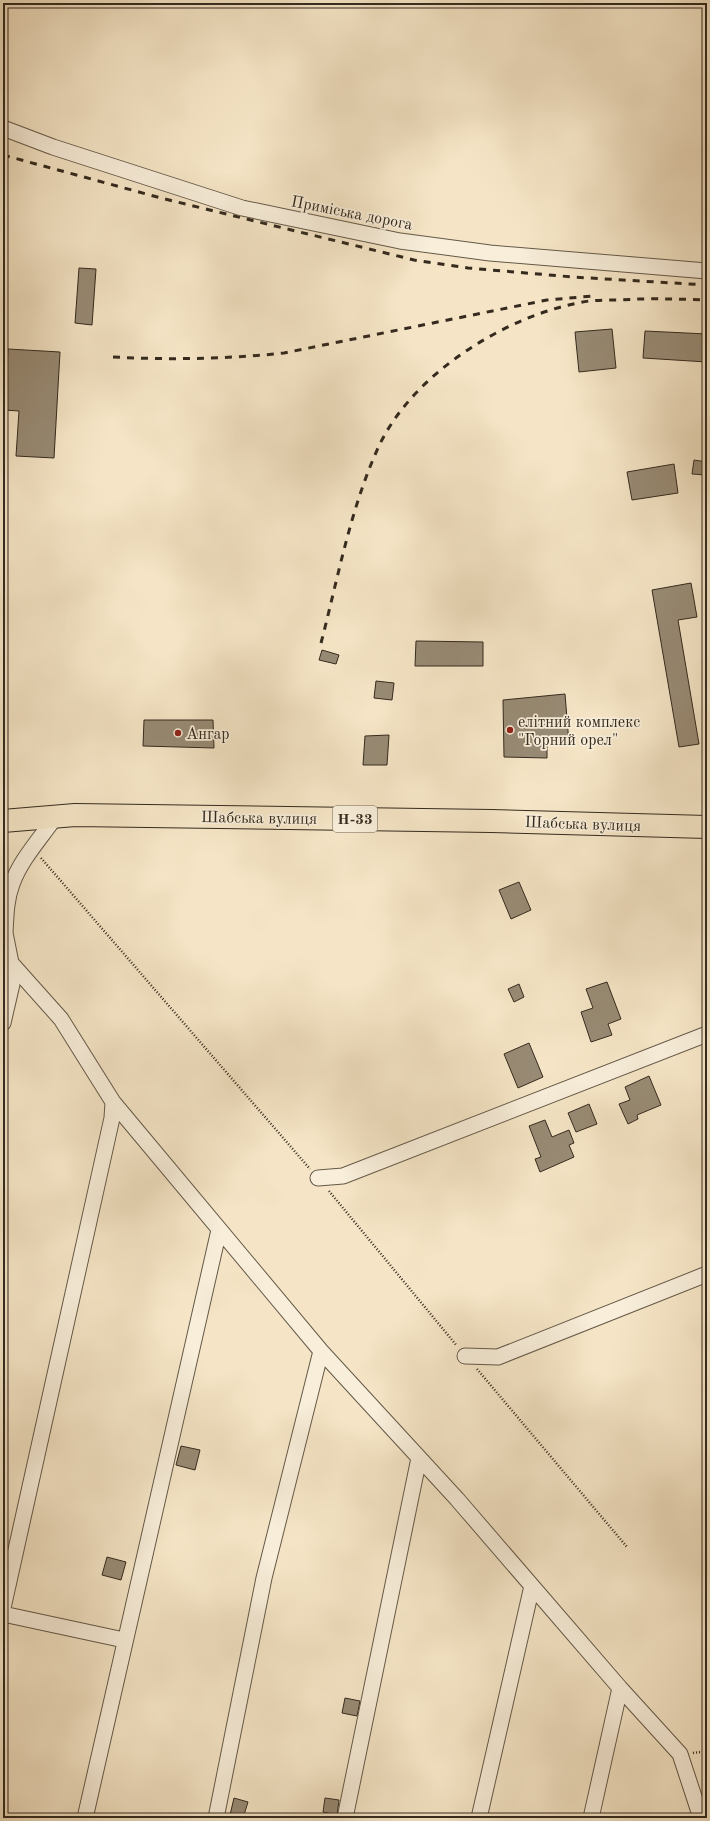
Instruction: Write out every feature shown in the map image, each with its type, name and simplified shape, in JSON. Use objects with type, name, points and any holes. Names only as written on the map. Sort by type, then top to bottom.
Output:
[{"type":"main road","name":"Шабська вулиця","points":[[3,821],[75,814],[491,821],[707,827]]},
{"type":"street","name":"Приміська дорога","points":[[3,128],[242,208],[400,241],[490,253],[707,271]]},
{"type":"street","points":[[3,1022],[12,984],[11,963],[4,932],[7,905],[12,884],[22,863],[56,816]]},
{"type":"street","points":[[11,963],[61,1019],[112,1102],[321,1351],[419,1458],[620,1688],[680,1754],[701,1818]]},
{"type":"street","points":[[318,1178],[343,1176],[707,1034]]},
{"type":"street","points":[[3,1608],[112,1118],[112,1102]]},
{"type":"street","points":[[85,1818],[124,1640],[219,1230]]},
{"type":"street","points":[[466,1356],[498,1357],[707,1274]]},
{"type":"street","points":[[216,1818],[264,1578],[321,1351]]},
{"type":"street","points":[[345,1818],[419,1458]]},
{"type":"street","points":[[480,1818],[532,1586]]},
{"type":"street","points":[[3,1614],[124,1640]]},
{"type":"street","points":[[591,1818],[620,1688]]},
{"type":"path","points":[[33,848],[318,1178],[627,1547]]},
{"type":"building","points":[[79,268],[96,269],[92,325],[75,323]]},
{"type":"building","points":[[612,329],[616,368],[579,372],[575,332]]},
{"type":"building","points":[[645,331],[707,334],[707,362],[643,358]]},
{"type":"building","points":[[8,349],[60,352],[54,458],[16,456],[19,411],[4,410]]},
{"type":"building","points":[[694,460],[707,462],[706,475],[692,474]]},
{"type":"building","points":[[674,464],[678,493],[632,500],[627,472]]},
{"type":"building","points":[[691,583],[697,617],[678,620],[699,744],[679,747],[652,590]]},
{"type":"building","points":[[416,641],[483,642],[483,666],[415,666]]},
{"type":"building","points":[[322,650],[339,655],[336,664],[319,660]]},
{"type":"building","points":[[376,681],[394,683],[392,700],[374,698]]},
{"type":"building","points":[[565,694],[569,743],[547,744],[547,758],[504,757],[503,700]]},
{"type":"building","name":"Ангар","points":[[144,720],[213,720],[214,748],[143,746]]},
{"type":"building","points":[[389,735],[387,765],[363,765],[365,736]]},
{"type":"building","points":[[519,882],[531,910],[511,919],[499,890]]},
{"type":"building","points":[[607,982],[621,1019],[608,1024],[612,1035],[591,1042],[581,1012],[593,1008],[586,989]]},
{"type":"building","points":[[519,984],[524,997],[514,1002],[508,989]]},
{"type":"building","points":[[529,1043],[543,1077],[518,1088],[504,1054]]},
{"type":"building","points":[[649,1076],[661,1105],[637,1115],[638,1119],[628,1124],[619,1104],[630,1100],[625,1087]]},
{"type":"building","points":[[589,1104],[597,1124],[576,1132],[568,1113]]},
{"type":"building","points":[[545,1120],[552,1137],[569,1130],[574,1143],[569,1145],[574,1157],[540,1172],[535,1159],[541,1157],[529,1126]]},
{"type":"building","points":[[181,1446],[200,1450],[195,1470],[176,1465]]},
{"type":"building","points":[[107,1557],[126,1562],[121,1580],[102,1575]]},
{"type":"building","points":[[345,1698],[360,1701],[357,1716],[342,1713]]},
{"type":"building","points":[[234,1798],[248,1802],[243,1818],[230,1815]]},
{"type":"building","points":[[325,1798],[339,1800],[337,1815],[323,1812]]},
{"type":"railway","points":[[3,155],[161,198],[414,260],[468,268],[573,277],[707,285]]},
{"type":"railway","points":[[113,357],[241,357],[284,353],[547,300],[593,296]]},
{"type":"railway","points":[[321,643],[352,520],[368,472],[378,448],[394,421],[414,395],[439,372],[466,351],[496,333],[527,318],[558,308],[596,300],[707,300]]},
{"type":"place","name":"елітний комплекс \"Горний орел\"","points":[[510,730]]},
{"type":"place","name":"Ангар","points":[[178,733]]}]
